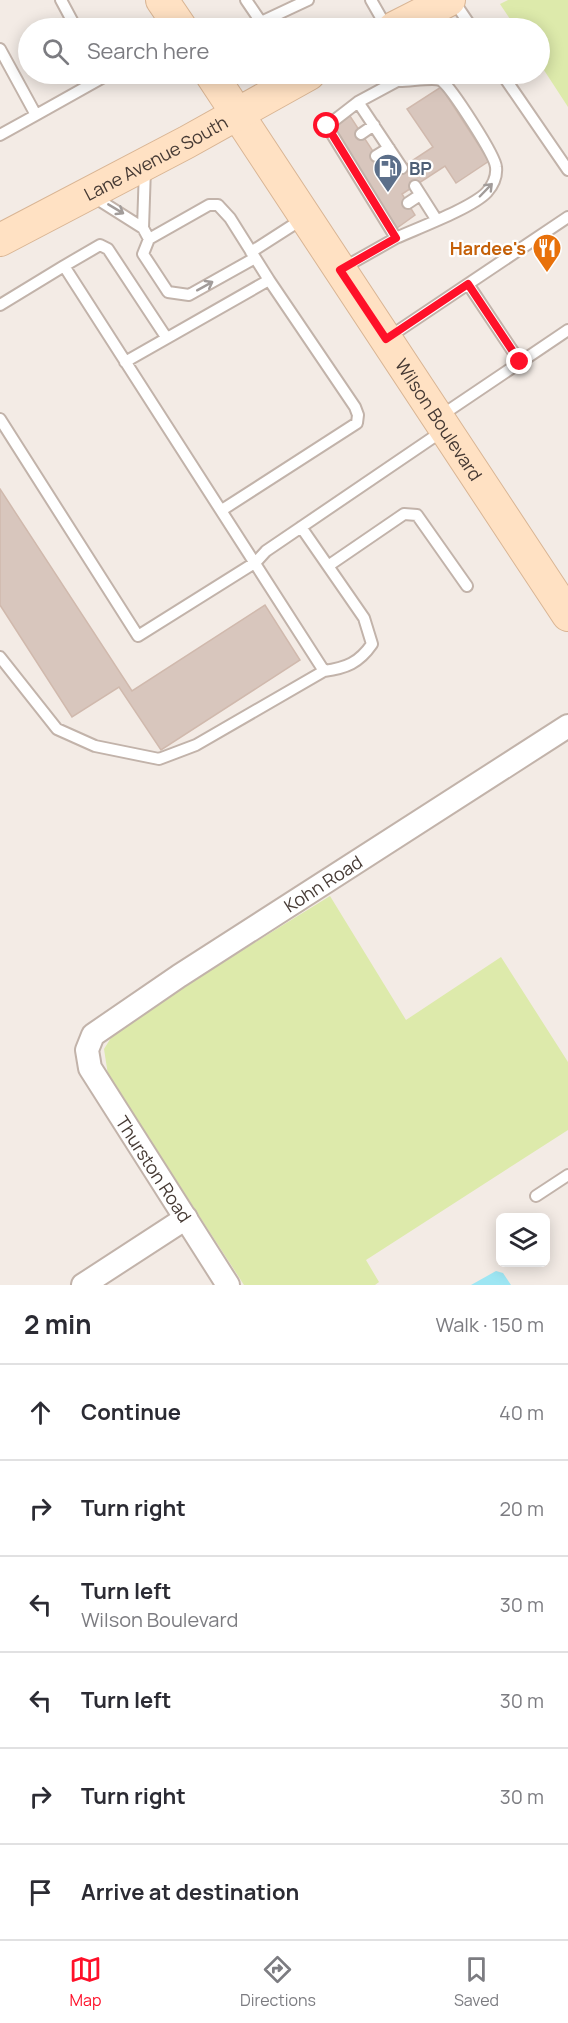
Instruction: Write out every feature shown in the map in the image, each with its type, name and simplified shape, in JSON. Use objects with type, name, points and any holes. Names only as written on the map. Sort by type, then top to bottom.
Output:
[{"type":"main road","points":[[162,0],[174,18]]},
{"type":"main road","points":[[414,18],[451,0]]},
{"type":"main road","name":"Wilson Boulevard","points":[[218,84],[568,615]]},
{"type":"main road","name":"Lane Avenue South","points":[[0,240],[145,165],[291,84]]},
{"type":"street","name":"Kohn Road","points":[[87,1050],[93,1035],[169,983],[568,726]]},
{"type":"street","name":"Thurston Road","points":[[87,1050],[90,1068],[228,1285]]},
{"type":"street","points":[[83,1285],[186,1218]]},
{"type":"lane","points":[[60,0],[70,18]]},
{"type":"lane","points":[[246,0],[258,18]]},
{"type":"lane","points":[[371,0],[381,18]]},
{"type":"lane","points":[[451,0],[464,18]]},
{"type":"lane","points":[[269,18],[305,1]]},
{"type":"lane","points":[[0,49],[18,82]]},
{"type":"lane","points":[[19,84],[36,115]]},
{"type":"lane","points":[[0,135],[91,84]]},
{"type":"lane","points":[[385,84],[327,126],[387,217],[396,238]]},
{"type":"lane","points":[[340,270],[396,238],[486,193],[495,179],[497,165],[470,118],[445,84]]},
{"type":"lane","points":[[509,84],[568,170]]},
{"type":"lane","points":[[358,102],[401,167],[388,174]]},
{"type":"lane","points":[[361,134],[374,125]]},
{"type":"lane","points":[[376,156],[389,148]]},
{"type":"lane","points":[[143,228],[145,165]]},
{"type":"lane","points":[[408,203],[418,191],[436,219]]},
{"type":"lane","points":[[88,194],[112,206],[143,228],[149,239]]},
{"type":"lane","points":[[222,510],[357,423],[358,415],[355,406],[269,280],[253,255],[230,218],[218,205],[209,205],[149,239],[143,254],[168,292],[189,295],[253,255],[306,217]]},
{"type":"lane","points":[[386,339],[568,217]]},
{"type":"lane","points":[[0,305],[100,245],[108,249],[166,337]]},
{"type":"lane","points":[[64,266],[324,671]]},
{"type":"lane","points":[[125,362],[269,280]]},
{"type":"lane","points":[[468,284],[520,362]]},
{"type":"lane","points":[[0,420],[138,636],[256,562],[266,551],[442,423],[520,362],[568,330]]},
{"type":"lane","points":[[328,566],[404,514],[417,515],[467,586]]},
{"type":"lane","points":[[0,657],[57,729],[95,746],[159,759],[196,745],[324,671],[345,668],[364,657],[372,644],[364,618],[301,527]]},
{"type":"lane","points":[[536,1197],[568,1175]]},
{"type":"green space","points":[[508,0],[568,0],[568,107],[550,79],[550,18],[509,18],[500,4]]},
{"type":"green space","points":[[330,896],[406,1020],[501,957],[568,1062],[568,1130],[366,1260],[379,1282],[375,1285],[244,1285],[108,1075],[104,1049],[117,1028]]},
{"type":"water","points":[[496,1271],[503,1273],[511,1285],[471,1285]]},
{"type":"building","points":[[441,87],[489,161],[456,183],[445,166],[402,194],[415,215],[397,228],[333,128],[350,116],[389,176],[433,147],[407,109]]},
{"type":"building","points":[[0,489],[132,691],[265,605],[300,660],[161,750],[119,687],[72,717],[0,605]]},
{"type":"place","name":"BP","points":[[388,194]]},
{"type":"place","name":"Hardee's","points":[[547,274]]},
{"type":"route","points":[[327,126],[396,238],[340,270],[386,339],[468,284],[520,362]]}]
